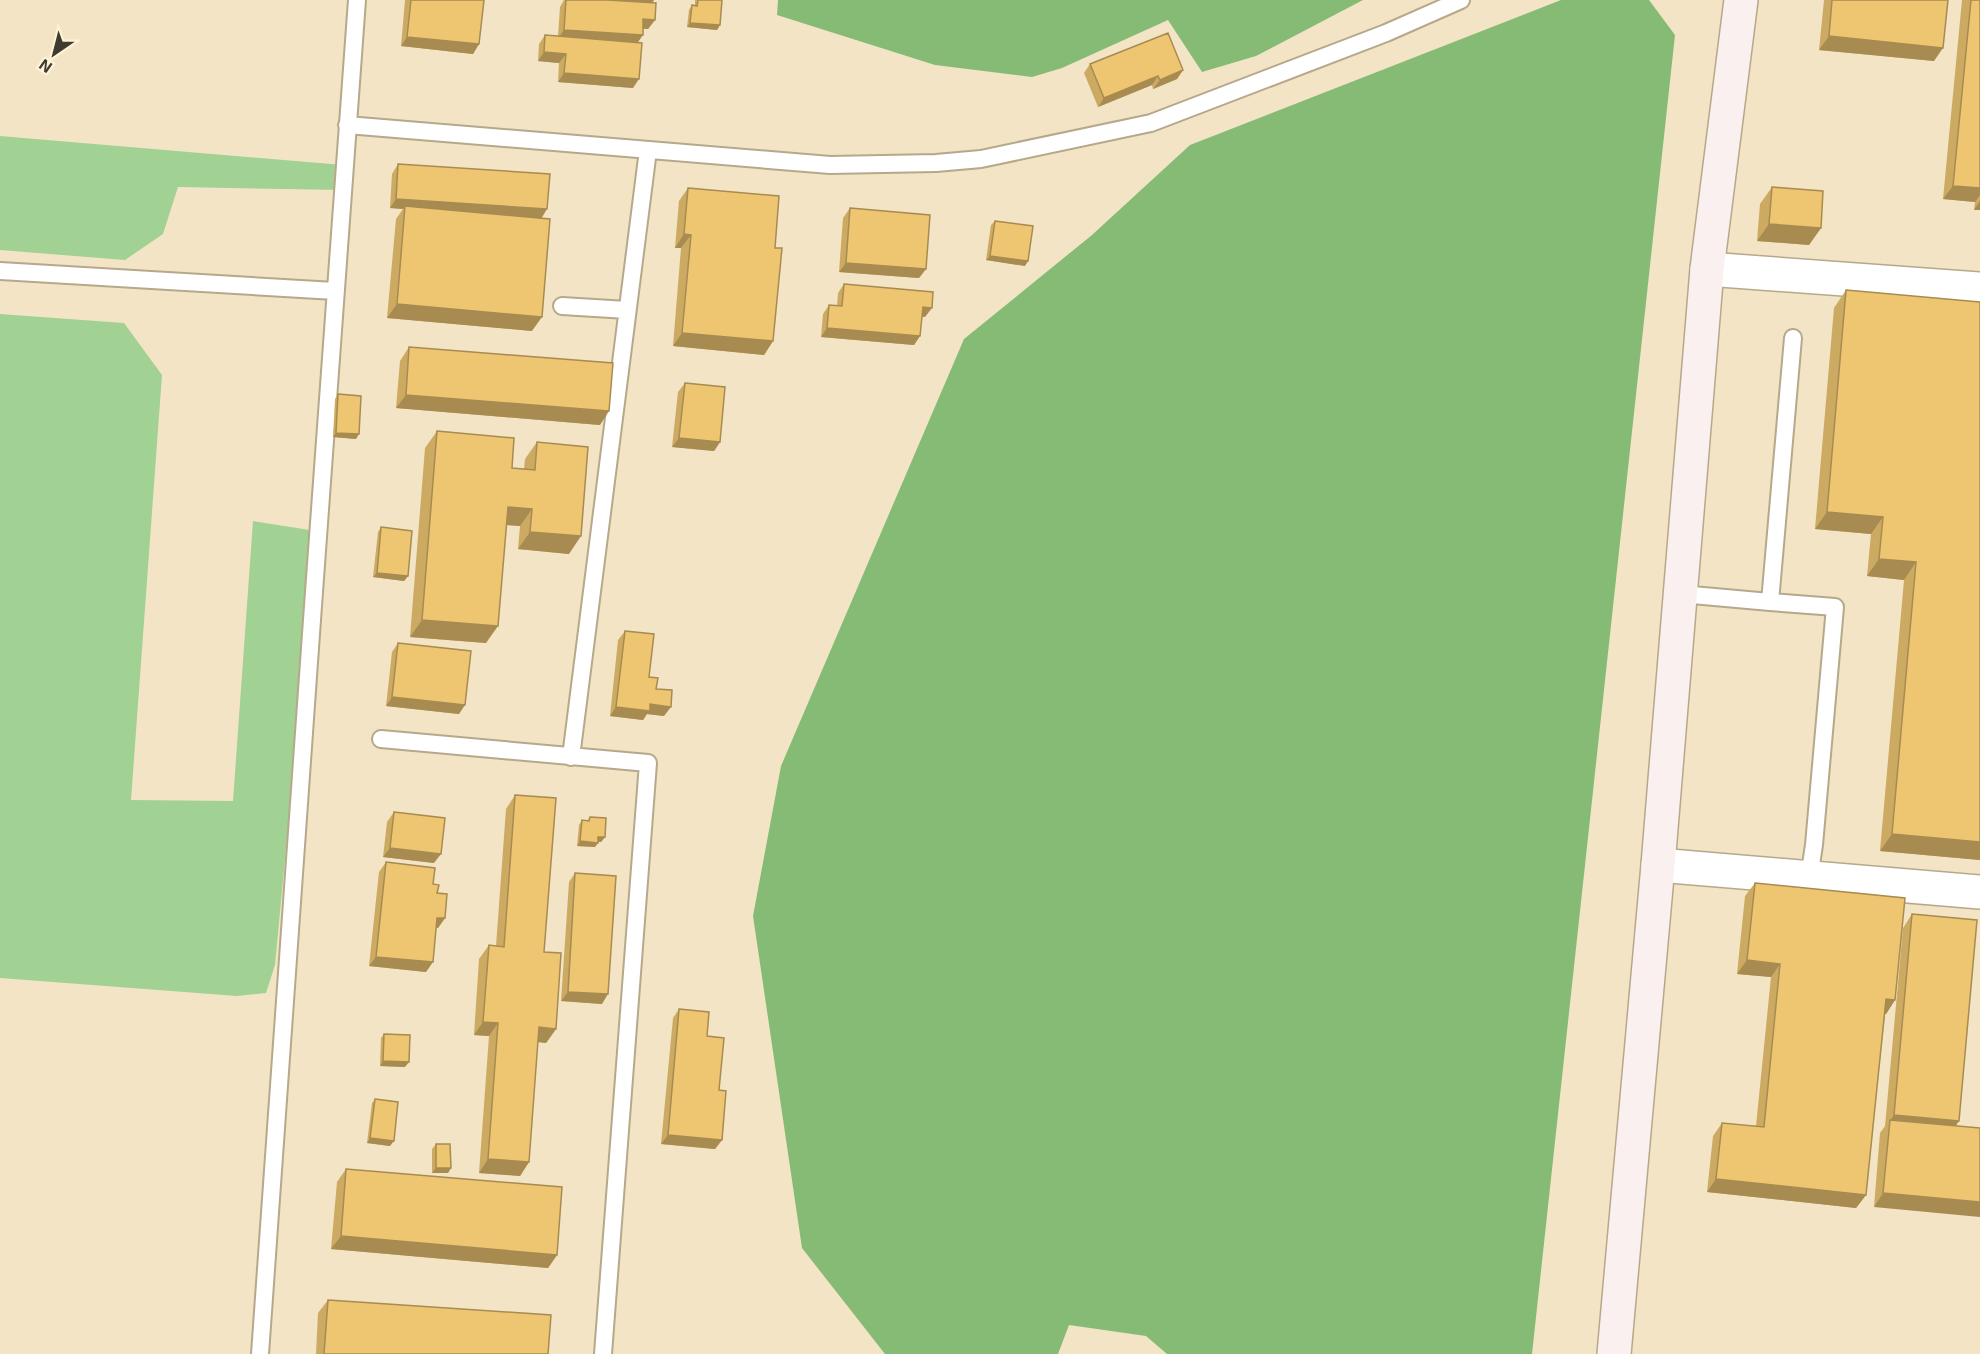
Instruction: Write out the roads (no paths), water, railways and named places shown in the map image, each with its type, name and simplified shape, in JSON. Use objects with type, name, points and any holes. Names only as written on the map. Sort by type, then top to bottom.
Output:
[{"type":"street","points":[[1614,1354],[1658,865],[1707,269],[1741,0]]},
{"type":"street","points":[[1707,269],[1980,289]]},
{"type":"street","points":[[1658,865],[1980,892]]},
{"type":"lane","points":[[260,1354],[357,0]]},
{"type":"lane","points":[[347,124],[830,165],[936,163],[981,159],[1151,123],[1386,33],[1461,0]]},
{"type":"lane","points":[[571,757],[648,150]]},
{"type":"lane","points":[[0,271],[335,291]]},
{"type":"lane","points":[[562,306],[627,310]]},
{"type":"lane","points":[[1770,602],[1793,338]]},
{"type":"lane","points":[[1681,594],[1834,608],[1814,845],[1809,878]]},
{"type":"lane","points":[[381,739],[648,763],[603,1354]]}]
